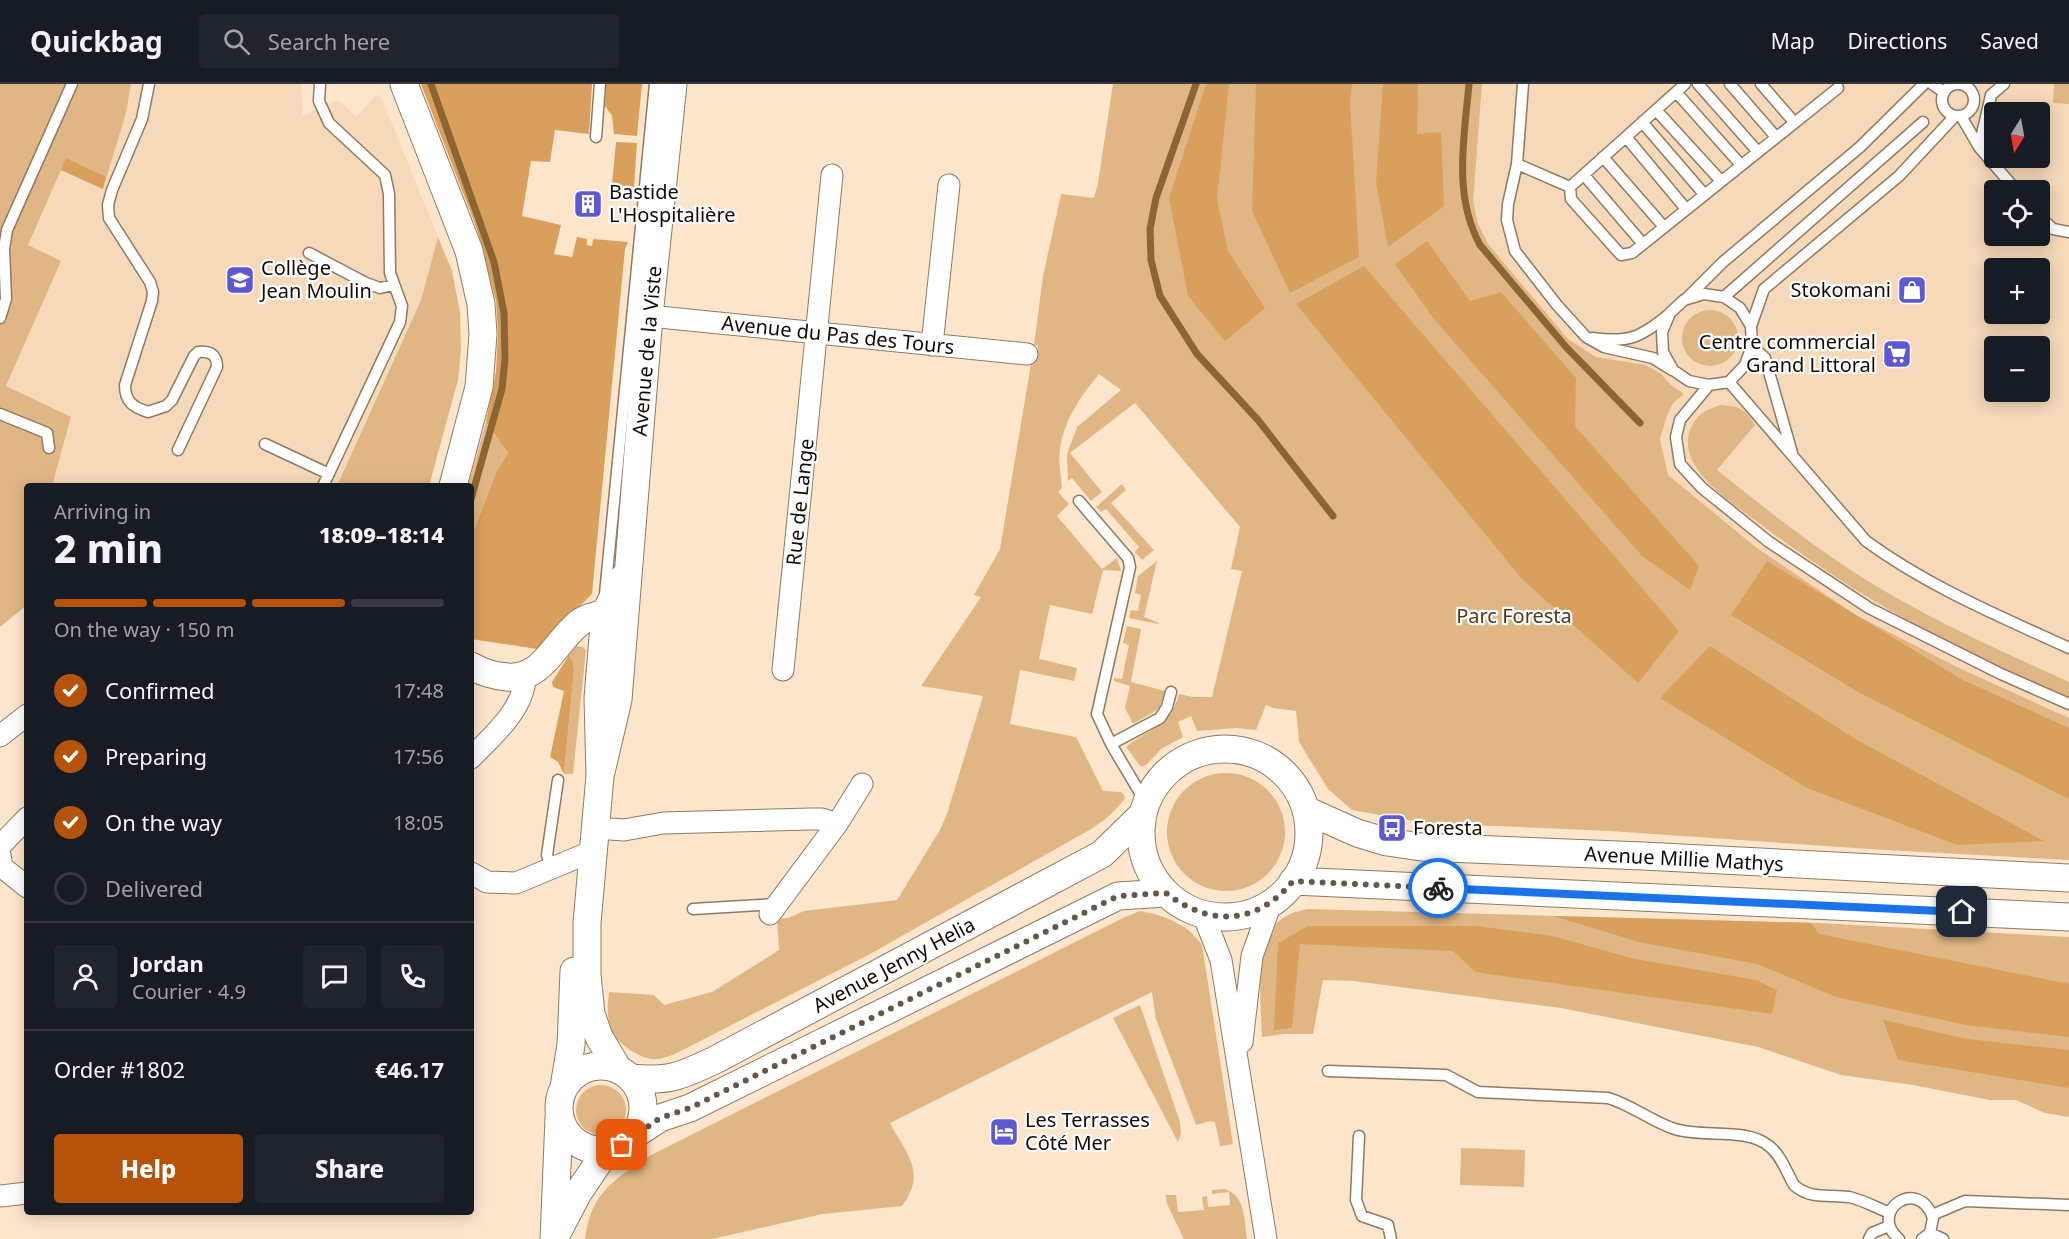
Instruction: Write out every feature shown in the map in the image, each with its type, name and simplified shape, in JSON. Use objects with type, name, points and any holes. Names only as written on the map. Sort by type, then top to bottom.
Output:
[{"type":"street","points":[[404,84],[469,251],[481,304],[483,334],[479,387],[454,483]]},
{"type":"street","name":"Avenue de la Viste","points":[[605,613],[629,566],[649,315],[673,84]]},
{"type":"street","name":"Rue de Lange","points":[[783,670],[832,175]]},
{"type":"street","points":[[932,345],[949,185]]},
{"type":"street","name":"Avenue du Pas des Tours","points":[[649,315],[1027,354]]},
{"type":"street","points":[[600,776],[618,700],[629,566]]},
{"type":"street","points":[[605,613],[618,628],[622,654]]},
{"type":"street","points":[[474,668],[496,676],[525,676],[539,667],[579,623],[605,613]]},
{"type":"street","points":[[559,1118],[566,1132],[577,1143],[591,1149],[607,1150],[622,1145],[634,1135],[641,1121],[643,1106],[640,1091],[598,1037],[591,1014],[587,975],[587,923],[600,776],[598,698],[605,613]]},
{"type":"street","points":[[474,755],[510,715],[524,689],[525,676]]},
{"type":"street","points":[[0,736],[24,717]]},
{"type":"street","points":[[1225,749],[1250,753],[1274,765],[1294,785],[1306,810],[1309,834],[1305,859],[1293,881],[1283,893],[1271,903],[1250,913],[1226,917],[1203,914],[1183,906],[1166,893],[1149,870],[1141,843],[1144,809],[1158,781],[1177,764],[1200,752],[1225,749]]},
{"type":"street","points":[[775,909],[837,824],[862,784]]},
{"type":"street","name":"Avenue Jenny Helia","points":[[624,1073],[657,1081],[682,1076],[715,1060],[1102,854],[1144,809]]},
{"type":"street","name":"Avenue Millie Mathys","points":[[1306,810],[1357,833],[1387,842],[1421,847],[2069,878]]},
{"type":"street","points":[[474,875],[486,882],[516,883],[551,868],[595,840],[624,830],[663,823],[822,819],[837,824]]},
{"type":"street","points":[[0,846],[24,821]]},
{"type":"street","points":[[0,855],[2,867],[24,885]]},
{"type":"street","name":"Avenue Millie Mathys","points":[[1293,881],[2069,917]]},
{"type":"street","name":"Avenue Jenny Helia","points":[[634,1135],[660,1118],[690,1108],[1118,896],[1166,893]]},
{"type":"street","points":[[1239,1066],[1252,956],[1271,903]]},
{"type":"street","points":[[1203,914],[1221,960],[1266,1239]]},
{"type":"street","points":[[554,1239],[559,1102],[564,1087],[571,1045],[574,973],[587,923]]},
{"type":"street","points":[[564,1087],[573,1075],[587,1068],[603,1066],[624,1073]]},
{"type":"street","points":[[554,1239],[578,1193],[607,1150]]},
{"type":"street","points":[[0,1196],[24,1193]]},
{"type":"lane","points":[[0,318],[6,298],[4,249],[7,230],[72,84]]},
{"type":"lane","points":[[149,84],[142,119],[112,190],[108,205],[109,218],[150,282],[153,291],[125,385],[125,395],[130,404],[148,412],[166,406],[172,400],[198,352],[214,355],[217,361],[217,367],[178,450]]},
{"type":"lane","points":[[320,84],[319,101],[329,123],[385,175],[389,194],[390,273],[402,306],[399,322],[324,483]]},
{"type":"lane","points":[[596,137],[600,84]]},
{"type":"lane","points":[[605,613],[655,84]]},
{"type":"lane","points":[[1523,84],[1517,164],[1508,204],[1507,220],[1515,251],[1557,305],[1586,337],[1605,347],[1653,358],[1689,381],[1709,385],[1729,382],[1745,365],[1752,346],[1750,326],[1740,308],[1724,297],[1704,294],[1684,300]]},
{"type":"lane","points":[[1570,187],[1685,84]]},
{"type":"lane","points":[[1698,84],[1758,152]]},
{"type":"lane","points":[[1730,84],[1776,137]]},
{"type":"lane","points":[[1761,84],[1794,122]]},
{"type":"lane","points":[[1586,337],[1611,341],[1633,338],[1649,331],[1670,314],[1723,262],[1860,147],[1923,84]]},
{"type":"lane","points":[[1932,84],[1944,92]]},
{"type":"lane","points":[[1979,147],[1991,95],[2004,84]]},
{"type":"lane","points":[[1991,95],[1952,85],[1942,96],[1943,106],[1946,111],[1958,116],[1979,147],[2007,180]]},
{"type":"lane","points":[[1570,187],[1571,199],[1621,255],[1632,253],[1838,88]]},
{"type":"lane","points":[[1750,326],[1764,289],[1899,176],[1958,116],[1970,111],[1974,100],[1970,89]]},
{"type":"lane","points":[[1676,92],[1741,165]]},
{"type":"lane","points":[[1656,110],[1721,181]]},
{"type":"lane","points":[[1642,122],[1704,194]]},
{"type":"lane","points":[[1724,297],[1923,122]]},
{"type":"lane","points":[[1626,137],[1686,209]]},
{"type":"lane","points":[[1603,157],[1664,227]]},
{"type":"lane","points":[[1517,164],[1570,187]]},
{"type":"lane","points":[[1584,175],[1643,244]]},
{"type":"lane","points":[[2050,227],[2053,230],[2069,232]]},
{"type":"lane","points":[[309,253],[369,284],[380,288],[393,285]]},
{"type":"lane","points":[[1670,314],[1662,332],[1663,352],[1673,370]]},
{"type":"lane","points":[[1752,346],[1765,358],[1794,459]]},
{"type":"lane","points":[[1729,382],[1866,541],[1889,558],[1955,597],[2069,648]]},
{"type":"lane","points":[[1709,385],[1680,420],[1676,437],[1680,464],[1702,488],[1769,542],[1869,608],[2001,674],[2069,704]]},
{"type":"lane","points":[[0,414],[47,433],[49,448]]},
{"type":"lane","points":[[265,444],[329,474]]},
{"type":"lane","points":[[1079,501],[1124,552],[1130,567],[1098,708],[1099,720],[1144,809]]},
{"type":"lane","points":[[1111,744],[1160,718],[1167,707],[1171,692]]},
{"type":"lane","points":[[551,868],[547,855],[558,780]]},
{"type":"lane","points":[[693,909],[775,909]]},
{"type":"lane","points":[[1328,1071],[1446,1075],[1478,1092],[1608,1098],[1619,1101],[1674,1129],[1748,1136],[1759,1140],[1770,1147],[1778,1157],[1799,1190],[1808,1195],[1850,1197],[1890,1213]]},
{"type":"lane","points":[[1359,1136],[1356,1200],[1362,1216],[1388,1225],[1392,1239]]},
{"type":"lane","points":[[1899,1239],[1889,1226],[1890,1213],[1899,1202],[1913,1198],[1927,1204],[1932,1215],[1933,1226],[1926,1236],[1943,1239]]},
{"type":"lane","points":[[1932,1215],[1965,1201],[2069,1205]]},
{"type":"lane","points":[[1869,1239],[1872,1233],[1889,1226]]},
{"type":"shaded area","name":"Collège Jean Moulin","points":[[131,84],[301,84],[303,116],[338,100],[356,117],[377,95],[381,97],[438,237],[421,300],[338,483],[53,483],[71,418],[6,386],[61,261],[27,246],[61,170],[103,188],[126,113]]},
{"type":"shaded area","points":[[421,84],[592,84],[589,134],[555,130],[550,162],[531,161],[522,216],[561,225],[554,254],[572,257],[577,237],[587,239],[587,245],[592,246],[593,239],[628,242],[625,249],[592,594],[537,649],[474,639],[474,530],[496,472],[508,453],[486,422],[496,372],[498,332],[496,301],[477,229]]},
{"type":"shaded area","points":[[606,84],[642,84],[637,136],[614,134],[612,116],[605,106]]},
{"type":"shaded area","points":[[1206,84],[1229,84],[1217,199],[1228,251],[1265,308],[1225,341],[1188,296],[1169,198]]},
{"type":"shaded area","points":[[1256,84],[1352,84],[1350,101],[1359,257],[1290,293],[1252,211]]},
{"type":"shaded area","points":[[1383,84],[1418,84],[1417,134],[1441,132],[1444,206],[1388,247],[1376,182]]},
{"type":"shaded area","points":[[1469,84],[2069,84],[2069,718],[1957,667],[1856,615],[1757,548],[1668,475],[1660,439],[1640,423],[1470,227]]},
{"type":"shaded area","points":[[616,142],[637,143],[634,187],[612,184]]},
{"type":"shaded area","points":[[66,158],[106,177],[103,189],[61,170]]},
{"type":"shaded area","points":[[1427,241],[1470,301],[1501,292],[1576,378],[1575,426],[1699,566],[1690,590],[1642,556],[1433,318],[1395,264]]},
{"type":"shaded area","points":[[1364,266],[1679,631],[1638,683],[1522,579],[1296,304]]},
{"type":"shaded area","points":[[1767,561],[1963,680],[2069,728],[2069,799],[1858,692],[1731,615]]},
{"type":"shaded area","points":[[1710,646],[1857,740],[2044,841],[1957,845],[1807,788],[1660,698]]},
{"type":"shaded area","points":[[569,655],[574,670],[564,774],[558,762],[550,757],[564,691],[553,687],[552,682]]},
{"type":"shaded area","points":[[1553,916],[1811,923],[1819,934],[2069,984],[2069,1037],[1966,1025],[1836,997],[1757,964],[1639,942]]},
{"type":"shaded area","points":[[1308,926],[1475,926],[1552,936],[1635,959],[1756,980],[1777,990],[1772,1014],[1475,972],[1453,951],[1300,944],[1292,1028],[1274,1030],[1278,943]]},
{"type":"shaded area","points":[[1883,1020],[1967,1039],[2069,1050],[2069,1088],[1898,1060]]},
{"type":"green space","points":[[0,84],[131,84],[126,113],[103,189],[61,170],[28,245],[61,261],[6,386],[71,417],[53,483],[24,483],[24,607],[0,627]]},
{"type":"green space","name":"Parc Foresta","points":[[1113,84],[1482,84],[1473,201],[1478,224],[1488,244],[1568,339],[1596,357],[1645,365],[1660,373],[1684,394],[1673,403],[1660,439],[1668,475],[1757,548],[1856,615],[1957,667],[2069,718],[2069,860],[1610,831],[1425,823],[1352,810],[1328,789],[1299,742],[1296,711],[1266,705],[1256,730],[1236,728],[1197,731],[1191,716],[1178,722],[1183,737],[1161,749],[1146,765],[1141,767],[1126,747],[1158,726],[1170,715],[1179,694],[1212,697],[1242,571],[1231,569],[1240,527],[1135,403],[1070,453],[1102,492],[1091,501],[1072,478],[1068,481],[1067,454],[1077,427],[1121,390],[1099,374],[1074,409],[1062,438],[1059,458],[1062,488],[1058,492],[1069,504],[1057,516],[1102,569],[1117,558],[1121,571],[1103,570],[1092,614],[1050,605],[1039,659],[1077,668],[1074,681],[1020,670],[1010,724],[1076,737],[1103,791],[1121,792],[1125,798],[1110,815],[1091,829],[872,953],[675,1054],[662,1059],[650,1059],[636,1054],[622,1044],[612,1032],[608,1018],[609,992],[654,995],[664,1005],[712,992],[779,950],[777,919],[788,918],[804,911],[897,900],[940,830],[983,696],[921,686],[981,597],[974,595],[1000,549],[1031,364],[1036,362],[1038,345],[1034,345],[1043,276],[1061,194],[1094,198]]},
{"type":"green space","points":[[2054,84],[2069,84],[2069,104],[2053,103]]},
{"type":"green space","points":[[438,237],[452,271],[460,312],[461,350],[458,380],[430,483],[338,483],[421,300]]},
{"type":"green space","points":[[1710,310],[1721,312],[1730,318],[1736,327],[1738,338],[1736,349],[1730,358],[1721,364],[1710,366],[1699,364],[1690,358],[1684,349],[1682,338],[1684,327],[1690,318],[1699,312]]},
{"type":"green space","points":[[1720,405],[1741,409],[1755,425],[1717,470],[1800,535],[1865,579],[1955,629],[2069,682],[2069,699],[1950,643],[1881,605],[1806,557],[1725,498],[1700,473],[1692,459],[1688,445],[1690,430],[1695,420],[1705,411]]},
{"type":"green space","points":[[486,422],[508,453],[496,472],[474,530],[474,483],[469,483]]},
{"type":"green space","points":[[1122,484],[1126,490],[1111,503],[1154,550],[1142,560],[1135,552],[1139,547],[1106,509],[1101,512],[1096,507]]},
{"type":"green space","points":[[1157,561],[1144,617],[1159,623],[1129,618],[1131,610],[1138,611],[1141,595],[1135,593],[1138,576]]},
{"type":"green space","points":[[1127,626],[1141,629],[1131,682],[1165,691],[1159,709],[1133,724],[1125,708],[1130,686],[1114,681],[1114,678],[1122,679],[1129,645],[1123,643]]},
{"type":"green space","points":[[576,646],[586,650],[573,774],[564,774],[574,670],[569,655]]},
{"type":"green space","points":[[1226,773],[1249,778],[1268,790],[1280,809],[1285,832],[1280,855],[1268,874],[1249,886],[1226,891],[1203,886],[1184,874],[1172,855],[1167,832],[1172,809],[1184,790],[1203,778]]},
{"type":"green space","points":[[1308,909],[1820,923],[2069,937],[2069,1117],[2045,1113],[2016,1100],[1990,1100],[1913,1085],[1841,1075],[1758,1047],[1561,1008],[1354,981],[1323,980],[1313,1034],[1262,1037],[1260,993],[1265,945],[1270,932],[1281,919],[1292,913]]},
{"type":"green space","points":[[1140,911],[1175,922],[1189,931],[1202,945],[1233,1144],[1220,1146],[1215,1122],[1196,1125],[1156,1019],[1152,992],[890,1123],[907,1153],[914,1172],[910,1194],[902,1206],[823,1214],[712,1239],[585,1239],[593,1210],[606,1189],[651,1155]]},
{"type":"green space","points":[[1140,1005],[1180,1122],[1181,1134],[1178,1142],[1113,1018]]},
{"type":"green space","points":[[601,1085],[619,1092],[626,1110],[619,1128],[601,1135],[583,1128],[576,1110],[583,1092]]},
{"type":"green space","points":[[1461,1148],[1525,1150],[1524,1187],[1460,1185]]},
{"type":"green space","points":[[1225,1189],[1232,1192],[1240,1203],[1247,1239],[1184,1239],[1167,1204],[1166,1195],[1176,1195],[1178,1212],[1204,1210],[1202,1197],[1207,1196],[1208,1207],[1230,1205],[1229,1192],[1212,1194],[1212,1190]]},
{"type":"waterway","points":[[431,84],[494,262],[504,313],[505,359],[502,389],[474,488]]},
{"type":"waterway","points":[[1196,84],[1156,198],[1150,229],[1151,260],[1160,296],[1197,354],[1258,420],[1333,516]]},
{"type":"waterway","points":[[1469,84],[1463,146],[1463,187],[1466,206],[1480,245],[1566,347],[1640,423]]},
{"type":"way so far","points":[[622,1145],[660,1118],[690,1108],[1118,896],[1166,893],[1183,906],[1203,914],[1226,917],[1250,913],[1271,903],[1293,881],[1438,888]]},
{"type":"place","name":"Bastide L'Hospitalière","points":[[588,204]]},
{"type":"place","name":"Collège Jean Moulin","points":[[240,280]]},
{"type":"place","name":"Stokomani","points":[[1912,290]]},
{"type":"place","name":"Centre commercial Grand Littoral","points":[[1897,354]]},
{"type":"place","name":"Foresta","points":[[1392,828]]},
{"type":"place","name":"Les Terrasses Côté Mer","points":[[1004,1132]]},
{"type":"route","points":[[1438,888],[1962,912]]}]
